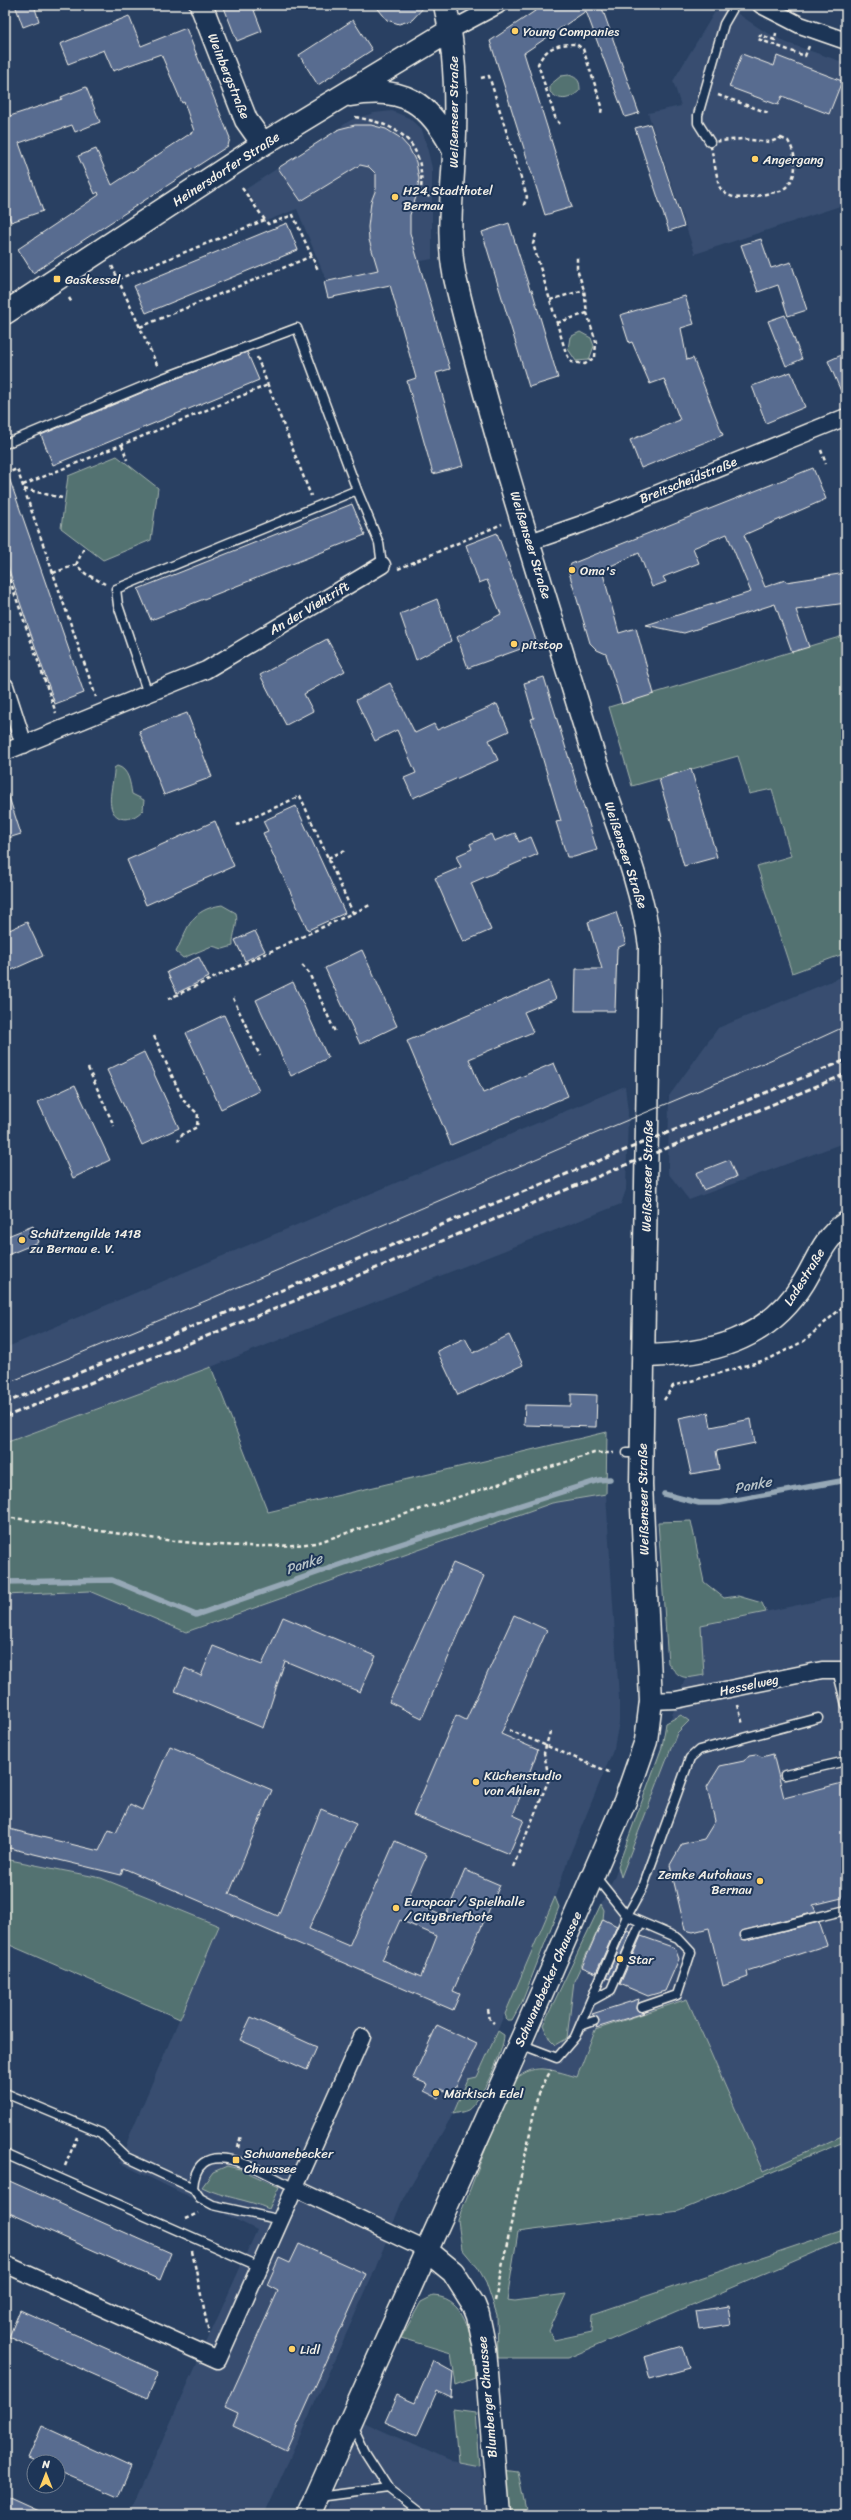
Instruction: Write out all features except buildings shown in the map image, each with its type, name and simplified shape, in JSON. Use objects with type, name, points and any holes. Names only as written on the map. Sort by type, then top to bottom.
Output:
[{"type":"main road","name":"Weinbergstraße","points":[[202,5],[246,120],[263,144]]},
{"type":"main road","name":"Weißenseer Straße","points":[[445,5],[451,30],[454,151],[450,228],[455,280],[496,432],[647,923],[650,946],[644,1356],[634,1453],[641,1485],[651,1702]]},
{"type":"main road","name":"Heinersdorfer Straße","points":[[5,313],[263,144],[451,30]]},
{"type":"main road","points":[[339,97],[380,92],[407,97],[418,103],[432,115],[454,151]]},
{"type":"main road","name":"Ladestraße","points":[[644,1356],[699,1352],[730,1343],[758,1330],[786,1308],[804,1282],[832,1233],[846,1223]]},
{"type":"main road","name":"Schwanebecker Chaussee","points":[[312,2506],[520,2044],[625,1801],[646,1741],[651,1702]]},
{"type":"main road","name":"Blumberger Chaussee","points":[[426,2250],[453,2272],[474,2305],[478,2315],[485,2349],[490,2432],[499,2515]]},
{"type":"street","points":[[451,30],[498,5]]},
{"type":"street","points":[[761,5],[800,25],[846,41]]},
{"type":"street","name":"Breitscheidstraße","points":[[530,542],[582,524],[846,417]]},
{"type":"street","name":"An der Viehtrift","points":[[5,752],[206,670],[387,568]]},
{"type":"street","points":[[5,686],[24,744]]},
{"type":"street","name":"Hesselweg","points":[[651,1702],[676,1700],[822,1670],[842,1670]]},
{"type":"street","points":[[5,2264],[218,2360],[362,2037]]},
{"type":"street","points":[[295,2188],[426,2250]]},
{"type":"lane","points":[[710,142],[698,123],[724,24],[735,5]]},
{"type":"lane","points":[[5,444],[163,378],[297,328],[357,490],[379,543],[387,568]]},
{"type":"lane","points":[[148,694],[118,605],[116,589],[315,505],[357,490]]},
{"type":"lane","points":[[842,1670],[846,1705]]},
{"type":"lane","points":[[520,2044],[557,2058],[575,2038],[628,1916],[643,1887],[690,1758],[699,1750],[746,1736],[818,1718]]},
{"type":"lane","points":[[785,1775],[846,1761]]},
{"type":"lane","points":[[593,1874],[628,1916],[678,1938],[691,1952],[677,1995],[642,2007]]},
{"type":"lane","points":[[745,1935],[846,1910]]},
{"type":"lane","points":[[591,2001],[611,1990],[642,1922]]},
{"type":"lane","points":[[580,2026],[594,2021]]},
{"type":"lane","points":[[5,2093],[101,2133],[126,2157],[193,2188],[200,2198],[213,2205],[281,2220]]},
{"type":"lane","points":[[5,2154],[260,2267]]},
{"type":"lane","points":[[193,2188],[195,2175],[203,2163],[210,2159],[220,2157],[236,2160],[295,2188]]},
{"type":"lane","points":[[350,2422],[365,2452],[388,2488],[423,2515]]},
{"type":"lane","points":[[312,2506],[388,2488]]},
{"type":"path","points":[[758,39],[805,56]]},
{"type":"path","points":[[560,124],[556,120],[538,64],[543,54],[551,48],[576,44],[583,49],[602,106],[601,113]]},
{"type":"path","points":[[481,78],[489,76],[527,197],[523,207]]},
{"type":"path","points":[[706,91],[769,113]]},
{"type":"path","points":[[355,117],[388,126],[399,132],[411,143],[421,163],[422,192],[435,201]]},
{"type":"path","points":[[781,138],[788,141],[795,158],[793,178],[787,188],[780,191],[734,198],[727,196],[719,186],[710,142],[742,139],[770,142],[781,138]]},
{"type":"path","points":[[242,188],[268,224],[293,215],[318,270]]},
{"type":"path","points":[[118,279],[265,220]]},
{"type":"path","points":[[536,234],[533,244],[566,353],[572,362],[585,364],[595,357],[596,342],[587,313],[584,290],[577,269],[577,256]]},
{"type":"path","points":[[104,249],[163,378]]},
{"type":"path","points":[[140,327],[312,256]]},
{"type":"path","points":[[550,300],[584,290]]},
{"type":"path","points":[[69,298],[72,304]]},
{"type":"path","points":[[557,323],[587,313]]},
{"type":"path","points":[[252,344],[315,505]]},
{"type":"path","points":[[23,485],[268,385]]},
{"type":"path","points":[[122,444],[128,460]]},
{"type":"path","points":[[821,450],[826,464]]},
{"type":"path","points":[[5,474],[17,469],[101,713]]},
{"type":"path","points":[[24,489],[62,498]]},
{"type":"path","points":[[387,568],[504,523]]},
{"type":"path","points":[[53,573],[76,565],[84,548]]},
{"type":"path","points":[[76,565],[100,582],[116,589]]},
{"type":"path","points":[[5,566],[58,718]]},
{"type":"path","points":[[237,825],[300,796],[353,913]]},
{"type":"path","points":[[328,858],[345,850]]},
{"type":"path","points":[[168,998],[370,905]]},
{"type":"path","points":[[302,965],[309,973],[335,1032]]},
{"type":"path","points":[[233,998],[260,1056]]},
{"type":"path","points":[[154,1036],[183,1100],[198,1114],[197,1127],[182,1134],[178,1141]]},
{"type":"path","points":[[88,1068],[114,1126]]},
{"type":"path","points":[[660,1406],[674,1386],[769,1358],[804,1341],[846,1304]]},
{"type":"path","points":[[5,1518],[138,1536],[237,1546],[285,1547],[316,1543],[594,1454],[634,1453]]},
{"type":"path","points":[[734,1688],[746,1736]]},
{"type":"path","points":[[509,1730],[609,1772]]},
{"type":"path","points":[[513,1867],[549,1779],[544,1753],[550,1732]]},
{"type":"path","points":[[488,2009],[490,2020],[494,2023]]},
{"type":"path","points":[[495,2302],[538,2094],[557,2058]]},
{"type":"path","points":[[59,2178],[82,2126]]},
{"type":"path","points":[[169,2227],[213,2205]]},
{"type":"path","points":[[192,2238],[190,2244],[191,2251],[211,2342],[218,2360]]},
{"type":"shaded area","name":"Angergang","points":[[719,5],[725,5],[762,30],[787,43],[846,63],[846,204],[695,254],[648,113],[681,106],[673,81]]},
{"type":"shaded area","points":[[392,111],[409,118],[422,130],[426,143],[432,168],[432,259],[326,280],[297,209],[266,221],[246,189],[351,120],[374,113]]},
{"type":"shaded area","points":[[846,975],[846,1142],[689,1200],[668,1173],[669,1096],[718,1028]]},
{"type":"shaded area","points":[[625,1086],[628,1112],[626,1190],[621,1204],[211,1367],[5,1443],[5,1348]]},
{"type":"shaded area","points":[[606,1494],[619,1698],[619,1722],[614,1748],[568,1859],[555,1897],[477,2078],[468,2079],[453,2114],[402,2201],[372,2277],[264,2515],[129,2515],[257,2230],[120,2163],[129,2137],[219,1926],[101,1878],[5,1859],[5,1595],[89,1591],[186,1632],[552,1503]]},
{"type":"shaded area","points":[[846,1595],[846,2134],[763,2172],[687,1999],[595,2030],[577,2078],[539,2067],[520,2074],[615,1875],[685,1679],[688,1628]]},
{"type":"shaded area","points":[[361,2421],[450,2461],[479,2466],[488,2515],[325,2515]]},
{"type":"green space","points":[[569,75],[575,77],[579,82],[580,90],[569,98],[561,98],[550,92],[550,85],[561,76]]},
{"type":"green space","points":[[580,332],[591,338],[594,346],[589,360],[576,361],[568,349],[570,337]]},
{"type":"green space","points":[[117,456],[158,488],[151,540],[103,560],[61,528],[68,476]]},
{"type":"green space","points":[[846,635],[846,953],[792,973],[757,866],[791,856],[772,789],[749,794],[738,756],[632,786],[609,707]]},
{"type":"green space","points":[[117,766],[126,773],[130,781],[132,794],[144,800],[143,810],[130,818],[123,819],[115,814],[110,802],[114,768]]},
{"type":"green space","points":[[222,905],[236,913],[237,922],[233,937],[233,946],[223,949],[212,946],[183,958],[176,952],[192,921],[203,911],[211,907]]},
{"type":"green space","points":[[211,1367],[268,1512],[607,1432],[606,1494],[552,1503],[186,1632],[89,1591],[5,1595],[5,1443]]},
{"type":"green space","points":[[691,1521],[704,1582],[724,1598],[738,1596],[762,1603],[766,1612],[701,1625],[704,1675],[683,1677],[676,1673],[668,1663],[658,1522]]},
{"type":"green space","points":[[681,1715],[689,1721],[677,1733],[621,1877],[618,1866],[662,1747],[666,1723]]},
{"type":"green space","points":[[5,1859],[101,1878],[219,1926],[180,2019],[5,1943]]},
{"type":"green space","points":[[555,1897],[559,1907],[522,2002],[512,2020],[507,2020],[505,2014]]},
{"type":"green space","points":[[601,1904],[604,1910],[603,1919],[574,1981],[567,2038],[555,2045],[550,2040],[543,2025]]},
{"type":"green space","points":[[687,1999],[763,2172],[846,2134],[846,2141],[679,2211],[518,2232],[507,2300],[515,2301],[566,2294],[549,2331],[554,2340],[592,2332],[593,2314],[846,2229],[846,2239],[568,2358],[498,2358],[497,2315],[486,2282],[478,2268],[462,2249],[458,2220],[511,2084],[519,2077],[534,2069],[550,2070],[577,2077],[595,2030]]},
{"type":"green space","points":[[498,2031],[504,2035],[503,2042],[496,2063],[485,2087],[468,2110],[453,2114],[468,2079],[477,2077]]},
{"type":"green space","points":[[227,2166],[240,2169],[279,2187],[269,2209],[219,2194],[202,2187],[213,2172]]},
{"type":"green space","points":[[433,2296],[446,2299],[455,2305],[468,2326],[473,2353],[475,2378],[456,2385],[451,2353],[401,2338],[421,2302]]},
{"type":"green space","points":[[453,2409],[475,2412],[479,2466],[458,2462]]},
{"type":"green space","points":[[503,2470],[518,2472],[527,2515],[509,2515]]},
{"type":"waterway","name":"Panke","points":[[5,1582],[112,1580],[196,1615],[379,1551],[599,1480],[610,1479]]},
{"type":"waterway","name":"Panke","points":[[664,1494],[699,1503],[720,1503],[846,1480]]},
{"type":"tram line","points":[[5,1384],[214,1298],[846,1026]]},
{"type":"railway","points":[[5,1403],[846,1060]]},
{"type":"railway","points":[[5,1417],[379,1267],[846,1074]]},
{"type":"place","name":"Young Companies","points":[[515,31]]},
{"type":"place","name":"Angergang","points":[[755,159]]},
{"type":"place","name":"H24 Stadthotel Bernau","points":[[395,197]]},
{"type":"place","name":"Gaskessel","points":[[57,279]]},
{"type":"place","name":"Oma's","points":[[572,570]]},
{"type":"place","name":"pitstop","points":[[514,644]]},
{"type":"place","name":"Schützengilde 1418 zu Bernau e. V.","points":[[22,1240]]},
{"type":"place","name":"Küchenstudio von Ahlen","points":[[476,1782]]},
{"type":"place","name":"Zemke Autohaus Bernau","points":[[760,1881]]},
{"type":"place","name":"Europcar / Spielhalle / CityBriefbote","points":[[396,1908]]},
{"type":"place","name":"Star","points":[[620,1959]]},
{"type":"place","name":"Märkisch Edel","points":[[436,2093]]},
{"type":"place","name":"Schwanebecker Chaussee","points":[[236,2160]]},
{"type":"place","name":"Lidl","points":[[292,2349]]}]
